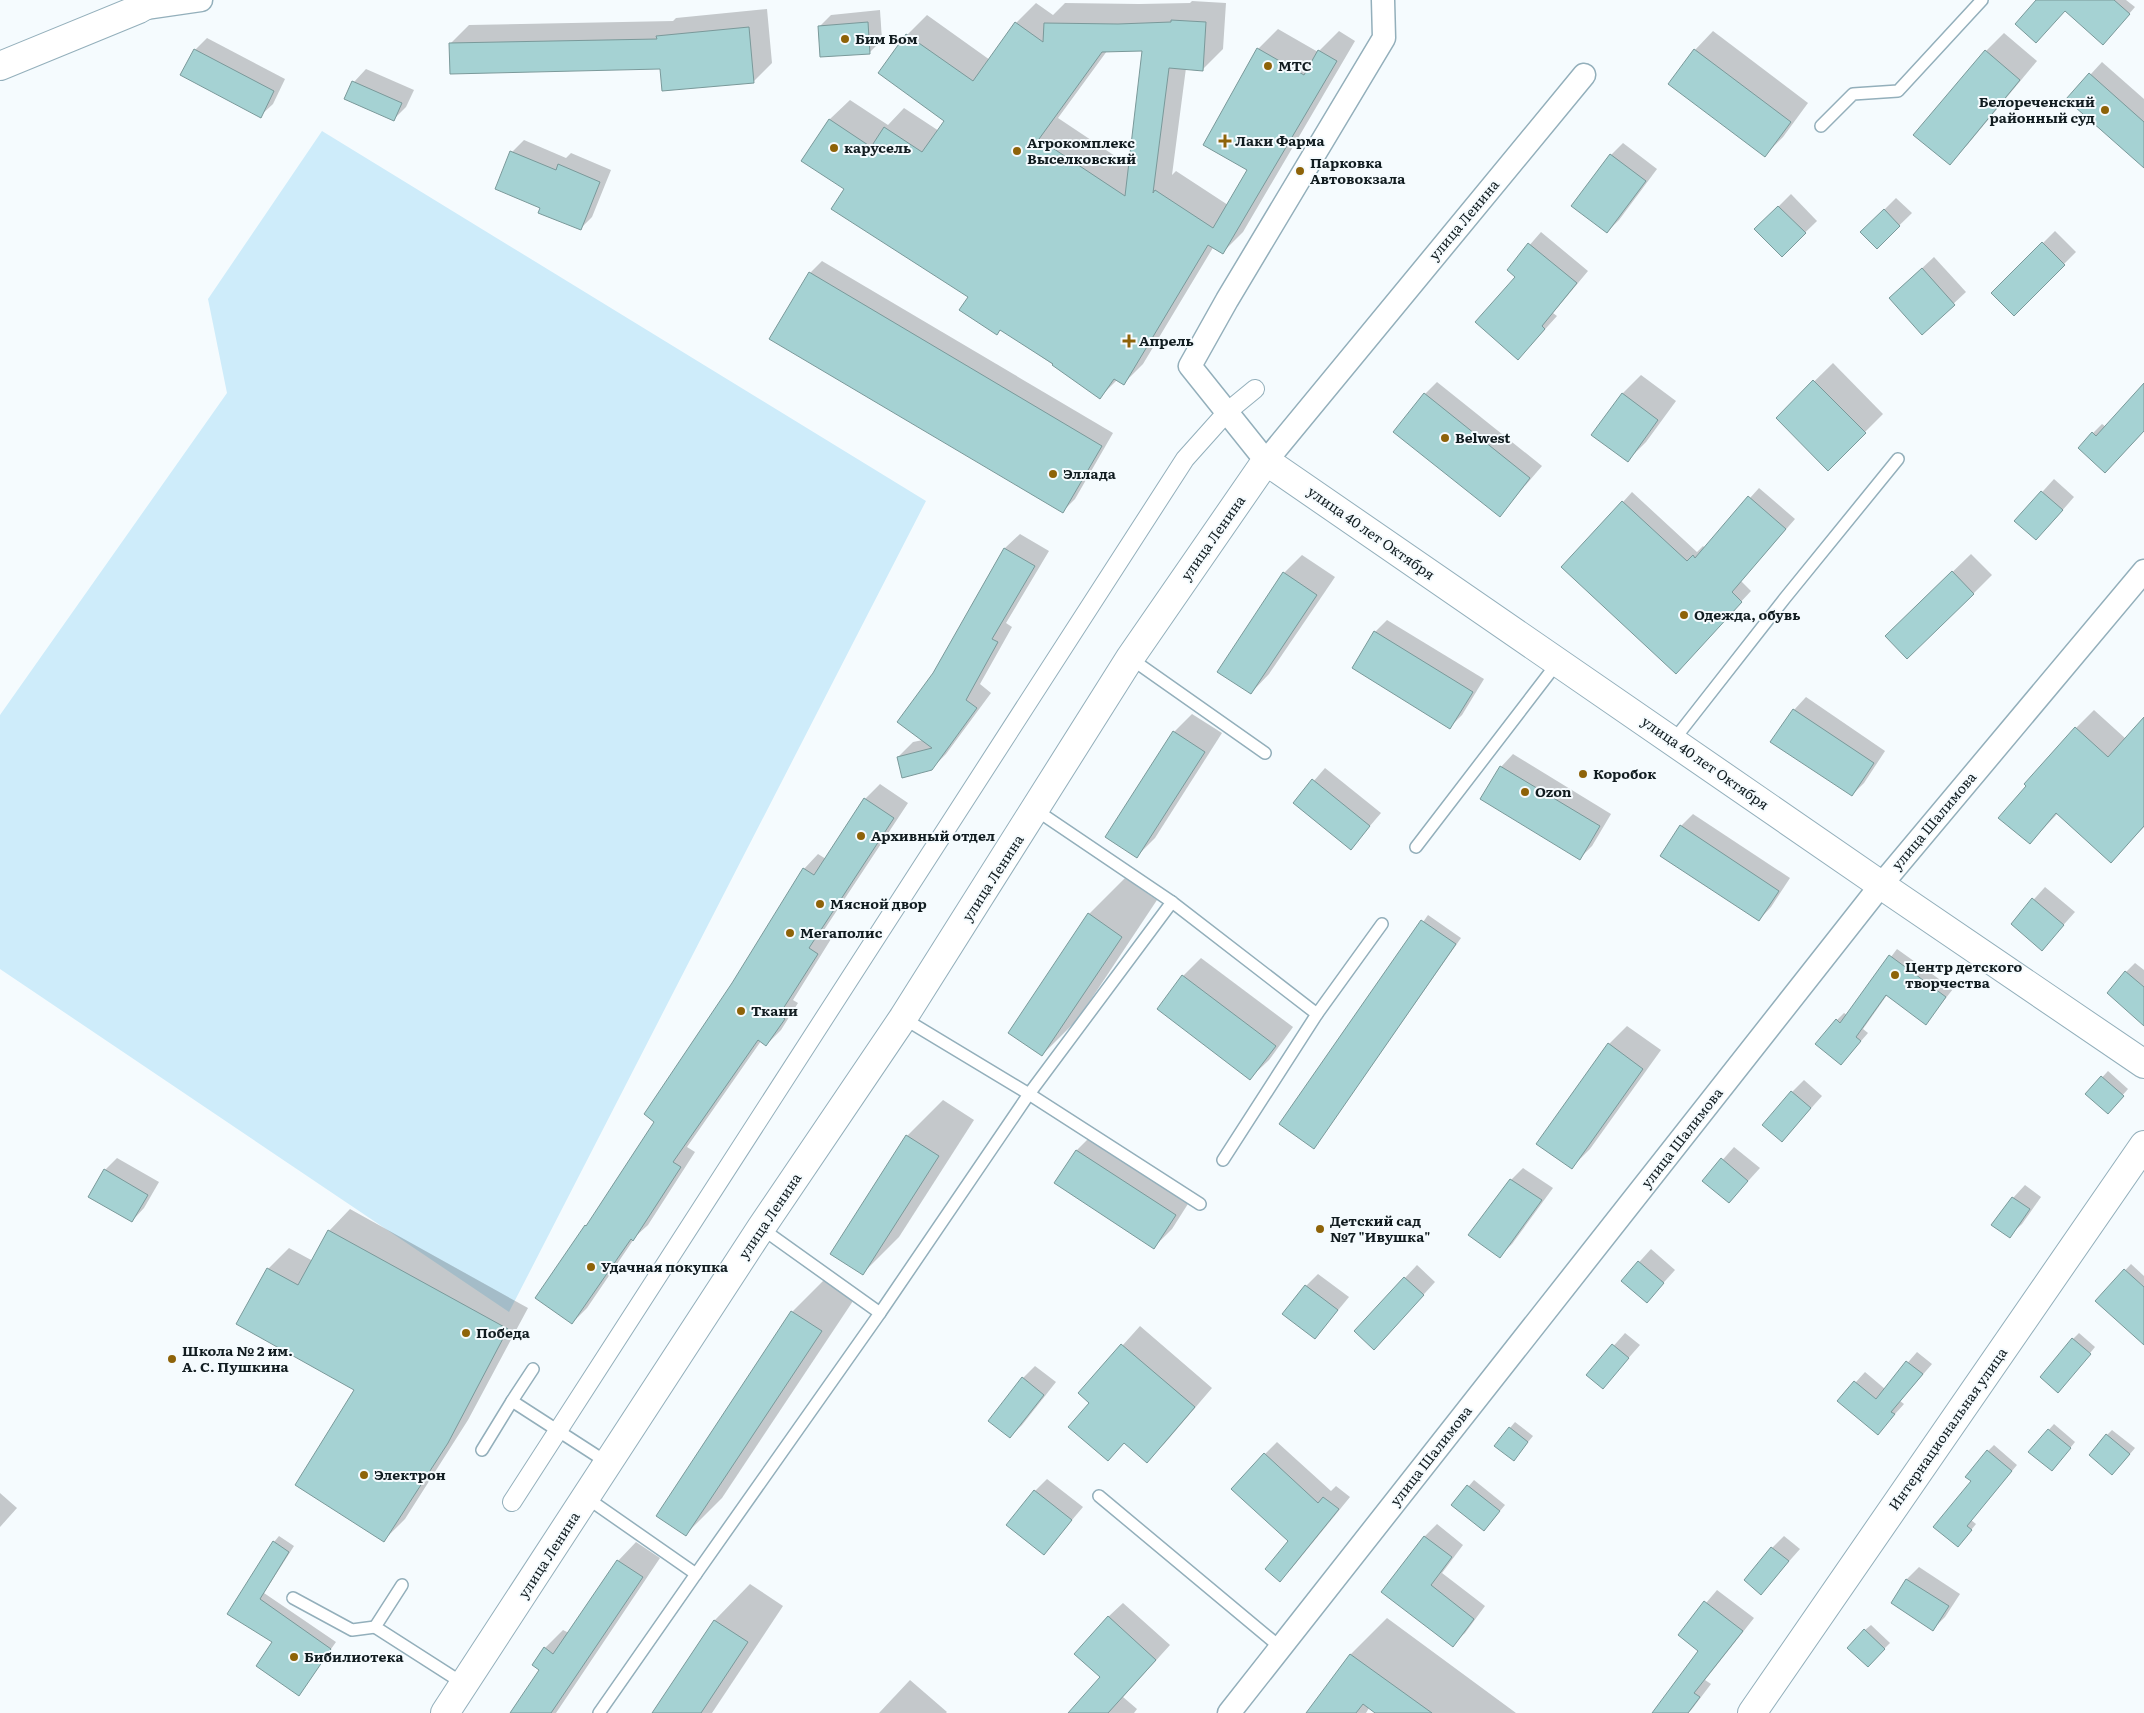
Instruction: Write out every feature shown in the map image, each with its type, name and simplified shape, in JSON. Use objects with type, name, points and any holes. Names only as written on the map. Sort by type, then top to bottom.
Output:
[{"type":"street","points":[[0,66],[147,4],[201,0]]},
{"type":"street","points":[[1266,461],[1190,366],[1226,300],[1384,38],[1383,0]]},
{"type":"street","name":"улица Ленина","points":[[445,1713],[587,1498],[761,1228],[903,1018],[1036,810],[1130,658],[1266,461],[1584,75]]},
{"type":"street","points":[[512,1502],[1185,459],[1227,412],[1256,389]]},
{"type":"street","name":"улица 40 лет Октября","points":[[1266,461],[1880,885],[2144,1064]]},
{"type":"street","name":"улица Шалимова","points":[[1229,1713],[1880,885],[2144,571]]},
{"type":"street","name":"Интернациональная улица","points":[[1752,1713],[2144,1146]]},
{"type":"lane","points":[[1821,126],[1853,94],[1898,91],[1982,0]]},
{"type":"lane","points":[[1673,741],[1785,598],[1898,459]]},
{"type":"lane","points":[[1130,658],[1265,753]]},
{"type":"lane","points":[[1416,847],[1558,662]]},
{"type":"lane","points":[[1036,810],[1172,902],[1317,1014]]},
{"type":"lane","points":[[599,1713],[880,1312],[1029,1094],[1172,902]]},
{"type":"lane","points":[[1223,1160],[1317,1014],[1382,924]]},
{"type":"lane","points":[[903,1018],[1029,1094],[1200,1204]]},
{"type":"lane","points":[[761,1228],[880,1312]]},
{"type":"lane","points":[[482,1450],[533,1369]]},
{"type":"lane","points":[[512,1400],[609,1464]]},
{"type":"lane","points":[[1099,1496],[1280,1647]]},
{"type":"lane","points":[[587,1498],[696,1574]]},
{"type":"lane","points":[[376,1627],[402,1585]]},
{"type":"lane","points":[[293,1598],[352,1630],[376,1627],[464,1684]]},
{"type":"shaded area","points":[[322,131],[926,501],[509,1312],[0,969],[0,715],[227,393],[208,299]]},
{"type":"building","points":[[2036,0],[2114,0],[2130,14],[2103,45],[2065,11],[2036,43],[2015,24]]},
{"type":"building","points":[[1171,20],[1206,22],[1203,71],[1169,68],[1153,193],[1155,190],[1213,228],[1247,170],[1203,145],[1257,48],[1304,75],[1318,50],[1337,61],[1223,254],[1208,245],[1124,385],[1114,379],[1100,399],[1053,364],[1000,330],[997,335],[959,310],[968,297],[831,209],[844,189],[801,161],[829,119],[871,147],[884,127],[922,152],[944,121],[878,73],[906,34],[973,81],[1015,22],[1043,42],[1044,23],[1118,24],[1171,22]],"holes":[[[1142,51],[1125,196],[1039,139],[1102,52]]]},
{"type":"building","points":[[868,22],[870,54],[820,57],[818,26]]},
{"type":"building","points":[[749,27],[754,83],[662,91],[660,69],[450,74],[449,43],[657,39],[656,36]]},
{"type":"building","points":[[194,49],[274,91],[261,118],[180,75]]},
{"type":"building","points":[[1694,49],[1791,122],[1765,157],[1668,84]]},
{"type":"building","points":[[1985,50],[2020,80],[1950,165],[1913,135]]},
{"type":"building","name":"Белореченский районный суд","points":[[2089,73],[2144,122],[2144,168],[2066,99]]},
{"type":"building","points":[[352,81],[402,103],[394,121],[344,99]]},
{"type":"building","points":[[510,151],[556,170],[558,164],[600,182],[581,230],[538,213],[540,208],[495,189]]},
{"type":"building","points":[[1610,154],[1646,181],[1607,233],[1571,206]]},
{"type":"building","points":[[1778,206],[1806,233],[1782,257],[1754,229]]},
{"type":"building","points":[[1884,209],[1900,226],[1877,249],[1860,232]]},
{"type":"building","points":[[2042,242],[2065,265],[2014,316],[1991,293]]},
{"type":"building","points":[[1528,243],[1577,283],[1542,326],[1545,329],[1518,360],[1475,322],[1515,277],[1507,270]]},
{"type":"building","points":[[1922,268],[1955,305],[1922,335],[1889,298]]},
{"type":"building","points":[[809,272],[1102,446],[1063,513],[769,339]]},
{"type":"building","points":[[1813,380],[1866,433],[1828,471],[1776,418]]},
{"type":"building","points":[[2144,383],[2144,431],[2105,473],[2078,448],[2092,432],[2096,436]]},
{"type":"building","points":[[1424,393],[1530,478],[1500,517],[1393,432]]},
{"type":"building","points":[[1622,393],[1658,420],[1628,462],[1591,435]]},
{"type":"building","points":[[2041,491],[2063,510],[2036,540],[2014,521]]},
{"type":"building","points":[[1748,496],[1786,529],[1732,592],[1742,602],[1676,674],[1561,567],[1622,501],[1687,561],[1693,555],[1695,558]]},
{"type":"building","points":[[1004,548],[1035,566],[992,639],[998,642],[966,700],[977,708],[932,770],[902,778],[897,757],[932,748],[897,722],[933,673]]},
{"type":"building","points":[[1952,571],[1974,594],[1907,659],[1885,636]]},
{"type":"building","points":[[1283,572],[1317,595],[1251,694],[1217,672]]},
{"type":"building","points":[[1374,631],[1473,692],[1450,729],[1352,668]]},
{"type":"building","points":[[1793,709],[1874,763],[1852,796],[1770,742]]},
{"type":"building","points":[[2144,717],[2144,826],[2111,863],[2056,813],[2030,844],[1998,818],[2026,786],[2024,784],[2075,727],[2108,757]]},
{"type":"building","points":[[1173,731],[1205,752],[1137,858],[1105,837]]},
{"type":"building","points":[[1500,766],[1600,826],[1580,860],[1480,799]]},
{"type":"building","points":[[1312,779],[1370,826],[1351,850],[1293,803]]},
{"type":"building","points":[[864,798],[894,818],[809,948],[818,954],[779,1015],[785,1019],[766,1046],[758,1040],[673,1162],[681,1167],[633,1241],[631,1239],[572,1324],[535,1298],[586,1226],[654,1122],[644,1114],[732,983],[803,868],[814,875]]},
{"type":"building","points":[[1680,825],[1779,891],[1759,921],[1660,856]]},
{"type":"building","points":[[2032,898],[2064,925],[2042,951],[2011,924]]},
{"type":"building","points":[[1088,913],[1122,937],[1042,1056],[1008,1033]]},
{"type":"building","points":[[1421,920],[1456,944],[1314,1149],[1279,1124]]},
{"type":"building","name":"Центр детского творчества","points":[[1889,955],[1946,997],[1926,1025],[1886,995],[1856,1037],[1861,1041],[1841,1065],[1815,1044],[1836,1019],[1840,1023]]},
{"type":"building","points":[[2125,971],[2144,987],[2144,1026],[2107,993]]},
{"type":"building","points":[[1182,975],[1276,1046],[1250,1080],[1157,1009]]},
{"type":"building","points":[[1608,1043],[1643,1069],[1572,1169],[1536,1144]]},
{"type":"building","points":[[2101,1076],[2124,1096],[2108,1114],[2085,1094]]},
{"type":"building","points":[[1791,1091],[1811,1108],[1782,1142],[1762,1125]]},
{"type":"building","points":[[906,1135],[939,1156],[863,1275],[830,1254]]},
{"type":"building","points":[[1076,1150],[1176,1215],[1154,1249],[1054,1183]]},
{"type":"building","points":[[1721,1158],[1748,1181],[1729,1203],[1702,1181]]},
{"type":"building","points":[[104,1169],[148,1195],[132,1222],[88,1197]]},
{"type":"building","points":[[1510,1179],[1542,1200],[1500,1258],[1468,1235]]},
{"type":"building","points":[[2012,1197],[2030,1209],[2010,1238],[1991,1225]]},
{"type":"building","points":[[328,1230],[508,1329],[448,1443],[384,1542],[295,1485],[354,1390],[236,1324],[267,1268],[298,1285]]},
{"type":"building","points":[[1638,1261],[1664,1283],[1647,1303],[1621,1281]]},
{"type":"building","points":[[2124,1269],[2144,1287],[2144,1345],[2095,1301]]},
{"type":"building","points":[[1404,1277],[1424,1295],[1374,1350],[1354,1331]]},
{"type":"building","points":[[1305,1285],[1338,1310],[1315,1339],[1282,1314]]},
{"type":"building","points":[[791,1311],[822,1331],[686,1536],[656,1516]]},
{"type":"building","points":[[2072,1338],[2091,1354],[2058,1393],[2040,1377]]},
{"type":"building","points":[[1121,1344],[1195,1407],[1147,1463],[1124,1443],[1108,1461],[1068,1427],[1089,1403],[1078,1393]]},
{"type":"building","points":[[1612,1344],[1629,1358],[1603,1389],[1586,1375]]},
{"type":"building","points":[[1906,1361],[1923,1374],[1891,1412],[1895,1414],[1878,1435],[1837,1401],[1854,1381],[1876,1399]]},
{"type":"building","points":[[1022,1377],[1044,1395],[1010,1438],[988,1421]]},
{"type":"building","points":[[1509,1427],[1528,1442],[1514,1461],[1494,1446]]},
{"type":"building","points":[[2048,1429],[2071,1448],[2052,1471],[2028,1452]]},
{"type":"building","points":[[2106,1434],[2130,1454],[2112,1475],[2089,1455]]},
{"type":"building","points":[[1987,1450],[2012,1471],[1967,1526],[1972,1530],[1958,1547],[1933,1527],[1971,1481],[1965,1477]]},
{"type":"building","points":[[1264,1453],[1318,1503],[1323,1497],[1339,1509],[1280,1582],[1265,1569],[1288,1541],[1231,1489]]},
{"type":"building","points":[[1467,1485],[1500,1511],[1484,1531],[1451,1505]]},
{"type":"building","points":[[1034,1490],[1072,1520],[1044,1555],[1006,1525]]},
{"type":"building","points":[[1424,1536],[1452,1557],[1431,1585],[1474,1619],[1453,1647],[1381,1592]]},
{"type":"building","points":[[273,1541],[289,1552],[260,1599],[331,1649],[299,1696],[256,1666],[272,1642],[227,1614]]},
{"type":"building","points":[[1771,1547],[1789,1561],[1761,1595],[1744,1580]]},
{"type":"building","points":[[617,1560],[643,1577],[551,1713],[510,1713],[539,1670],[532,1665],[544,1647],[553,1654]]},
{"type":"building","points":[[1906,1579],[1949,1606],[1933,1631],[1891,1603]]},
{"type":"building","points":[[1704,1601],[1743,1631],[1694,1693],[1700,1697],[1688,1713],[1652,1713],[1698,1651],[1678,1635]]},
{"type":"building","points":[[1108,1616],[1156,1660],[1108,1713],[1068,1713],[1100,1677],[1074,1654]]},
{"type":"building","points":[[714,1620],[748,1642],[701,1713],[652,1713]]},
{"type":"building","points":[[1864,1629],[1885,1649],[1868,1667],[1847,1648]]},
{"type":"building","points":[[1350,1654],[1432,1713],[1375,1713],[1363,1704],[1356,1713],[1306,1713]]},
{"type":"place","name":"Бим Бом","points":[[845,39]]},
{"type":"place","name":"МТС","points":[[1268,66]]},
{"type":"place","name":"Белореченский районный суд","points":[[2105,110]]},
{"type":"place","name":"Лаки Фарма","points":[[1225,141]]},
{"type":"place","name":"карусель","points":[[834,148]]},
{"type":"place","name":"Агрокомплекс Выселковский","points":[[1017,151]]},
{"type":"place","name":"Парковка Автовокзала","points":[[1300,171]]},
{"type":"place","name":"Апрель","points":[[1129,341]]},
{"type":"place","name":"Belwest","points":[[1445,438]]},
{"type":"place","name":"Эллада","points":[[1053,474]]},
{"type":"place","name":"Одежда, обувь","points":[[1684,615]]},
{"type":"place","name":"Коробок","points":[[1583,774]]},
{"type":"place","name":"Ozon","points":[[1525,792]]},
{"type":"place","name":"Архивный отдел","points":[[861,836]]},
{"type":"place","name":"Мясной двор","points":[[820,904]]},
{"type":"place","name":"Мегаполис","points":[[790,933]]},
{"type":"place","name":"Центр детского творчества","points":[[1895,975]]},
{"type":"place","name":"Ткани","points":[[741,1011]]},
{"type":"place","name":"Детский сад №7 \"Ивушка\"","points":[[1320,1229]]},
{"type":"place","name":"Удачная покупка","points":[[591,1267]]},
{"type":"place","name":"Победа","points":[[466,1333]]},
{"type":"place","name":"Школа № 2 им. А. С. Пушкина","points":[[172,1359]]},
{"type":"place","name":"Электрон","points":[[364,1475]]},
{"type":"place","name":"Бибилиотека","points":[[294,1657]]}]
